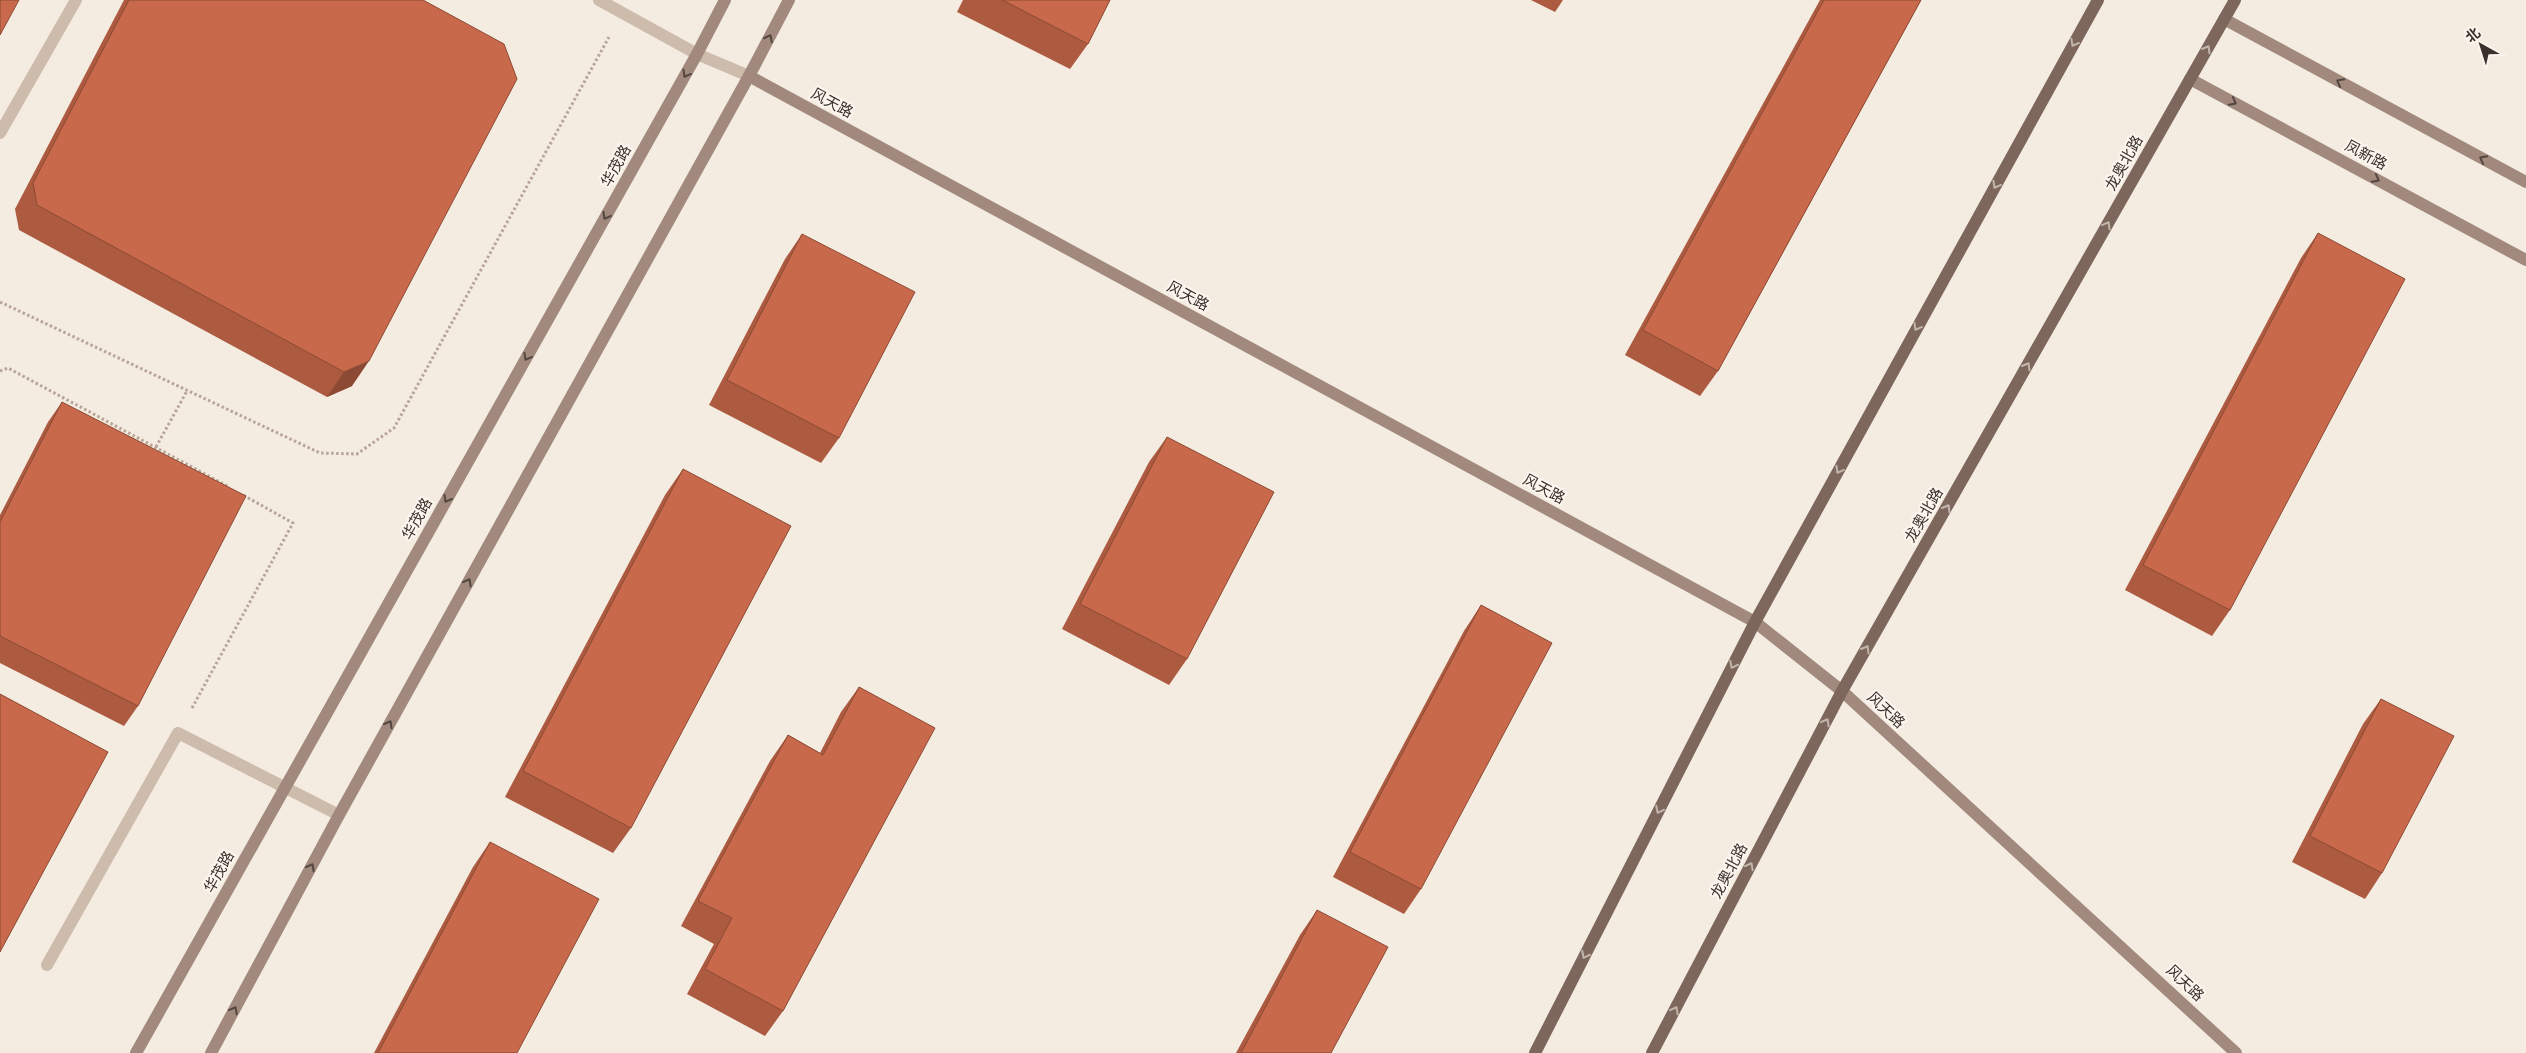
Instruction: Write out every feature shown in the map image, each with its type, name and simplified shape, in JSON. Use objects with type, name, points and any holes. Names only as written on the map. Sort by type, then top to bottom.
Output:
[{"type":"main road","points":[[1534,1053],[1755,622],[2098,0]]},
{"type":"main road","name":"龙奥北路","points":[[1652,1053],[1842,691],[2235,0]]},
{"type":"street","name":"华茂路","points":[[136,1053],[697,54],[725,0]]},
{"type":"street","points":[[211,1053],[339,815],[750,76],[789,0]]},
{"type":"street","points":[[2224,19],[2526,182]]},
{"type":"street","name":"风天路","points":[[750,76],[1755,622],[1842,691],[2236,1053]]},
{"type":"street","name":"凤新路","points":[[2190,79],[2526,260]]},
{"type":"lane","points":[[0,133],[76,0]]},
{"type":"lane","points":[[599,0],[697,54],[750,76]]},
{"type":"lane","points":[[47,965],[178,733],[339,815]]},
{"type":"path","points":[[0,302],[320,453],[357,454],[394,428],[622,12]]},
{"type":"path","points":[[0,371],[8,368],[233,490]]},
{"type":"path","points":[[156,447],[187,391]]},
{"type":"path","points":[[178,733],[293,523],[242,495]]},
{"type":"building","points":[[0,0],[19,0],[0,35]]},
{"type":"building","points":[[129,0],[423,0],[504,44],[517,79],[369,361],[344,372],[37,205],[33,183]]},
{"type":"building","points":[[1002,0],[1110,0],[1088,44]]},
{"type":"building","points":[[1824,0],[1921,0],[1718,371],[1643,330]]},
{"type":"building","points":[[2318,233],[2405,279],[2230,610],[2143,565]]},
{"type":"building","points":[[802,234],[915,292],[839,438],[727,380]]},
{"type":"building","points":[[62,402],[246,496],[138,706],[0,636],[0,522]]},
{"type":"building","points":[[1167,437],[1274,492],[1187,659],[1080,604]]},
{"type":"building","points":[[683,469],[791,526],[631,828],[523,771]]},
{"type":"building","points":[[1481,605],[1552,643],[1421,889],[1350,852]]},
{"type":"building","points":[[859,687],[935,728],[783,1011],[705,969],[732,918],[698,901],[788,735],[823,755]]},
{"type":"building","points":[[0,694],[108,752],[0,952]]},
{"type":"building","points":[[2381,699],[2454,736],[2382,873],[2310,836]]},
{"type":"building","points":[[490,842],[599,899],[517,1053],[378,1053]]},
{"type":"building","points":[[1317,910],[1388,947],[1331,1053],[1241,1053]]}]
